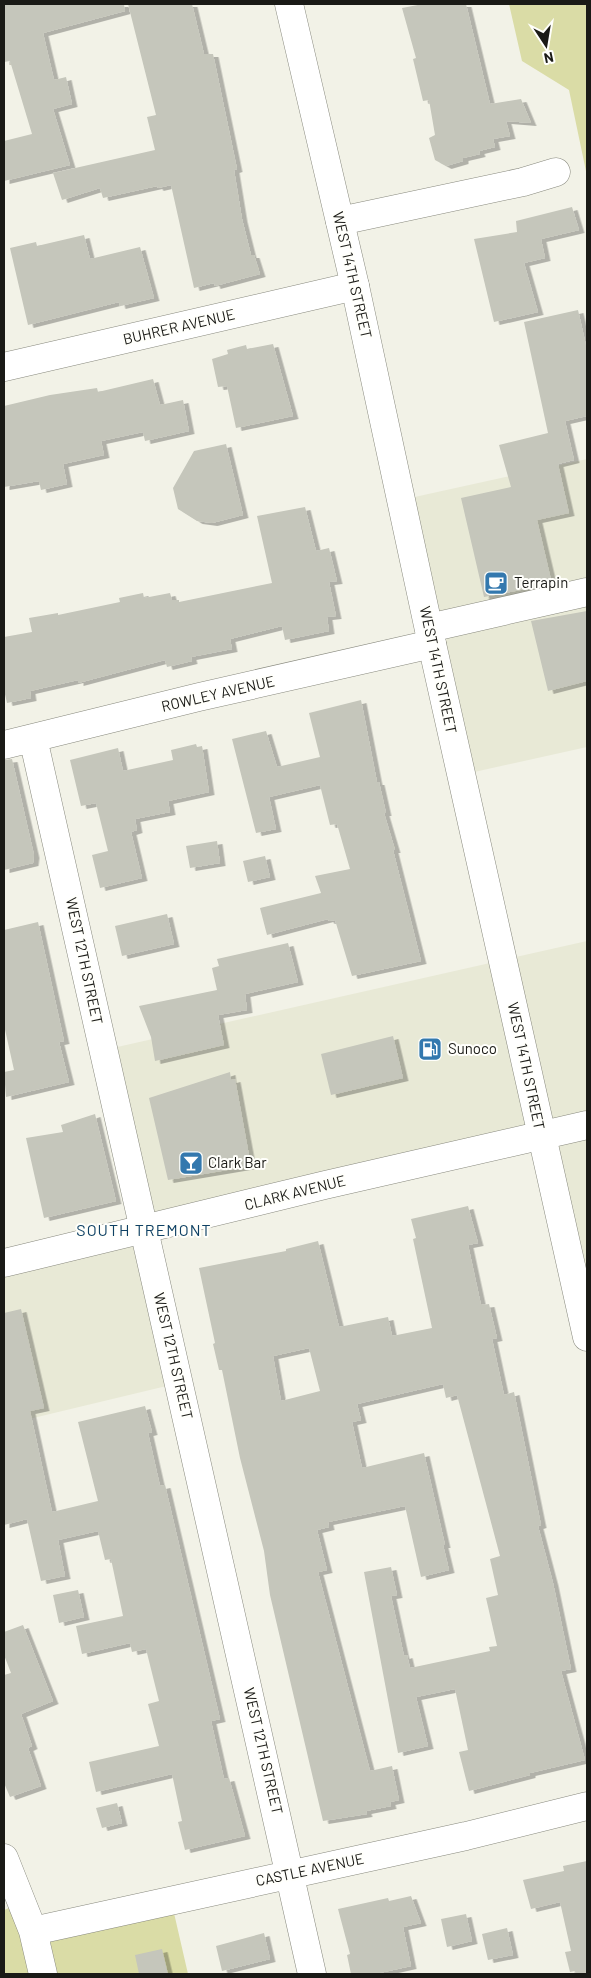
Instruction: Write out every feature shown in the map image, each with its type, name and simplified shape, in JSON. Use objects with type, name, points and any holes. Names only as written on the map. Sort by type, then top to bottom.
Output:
[{"type":"street","name":"WEST 14TH STREET","points":[[289,4],[355,286],[430,636],[587,1337]]},
{"type":"street","points":[[340,220],[523,182],[556,172]]},
{"type":"street","name":"BUHRER AVENUE","points":[[4,368],[355,286]]},
{"type":"street","name":"ROWLEY AVENUE","points":[[4,745],[199,697],[587,592]]},
{"type":"street","name":"WEST 12TH STREET","points":[[33,738],[312,1974]]},
{"type":"street","name":"CLARK AVENUE","points":[[4,1263],[587,1125]]},
{"type":"street","name":"CASTLE AVENUE","points":[[33,1931],[587,1806]]},
{"type":"street","points":[[4,1858],[33,1931],[43,1974]]},
{"type":"shaded area","points":[[587,459],[587,747],[461,775],[401,500]]},
{"type":"shaded area","points":[[587,941],[587,1318],[542,1135],[145,1229],[179,1383],[4,1425],[4,1263],[144,1229],[104,1050]]},
{"type":"green space","points":[[509,4],[587,4],[587,176],[569,90],[522,61]]},
{"type":"green space","points":[[171,1900],[188,1974],[4,1974],[4,1910],[22,1903],[33,1931]]},
{"type":"building","points":[[4,4],[124,4],[125,11],[43,33],[54,80],[66,77],[72,104],[53,109],[70,165],[4,181],[4,141],[32,134],[10,61],[4,62]]},
{"type":"building","points":[[128,4],[192,4],[204,54],[213,54],[237,169],[234,170],[242,219],[251,255],[254,255],[260,274],[215,286],[214,283],[194,288],[171,185],[158,188],[157,186],[103,198],[100,188],[62,200],[53,173],[155,150],[147,117],[156,115]]},
{"type":"building","points":[[423,4],[466,4],[490,104],[521,99],[531,123],[506,121],[510,136],[493,139],[495,147],[479,151],[480,154],[463,158],[463,161],[446,166],[435,160],[429,138],[435,135],[429,100],[423,101],[413,59],[416,58],[402,8]]},
{"type":"building","points":[[572,207],[579,230],[541,239],[545,258],[524,263],[538,312],[494,322],[474,239],[517,232],[516,221]]},
{"type":"building","points":[[84,235],[90,259],[140,247],[154,298],[120,306],[119,302],[28,325],[10,248],[36,242],[37,246]]},
{"type":"building","points":[[578,310],[587,350],[587,416],[565,421],[574,460],[558,464],[569,513],[537,520],[552,584],[484,597],[461,498],[511,487],[499,445],[548,433],[524,322]]},
{"type":"building","points":[[273,344],[293,416],[236,428],[227,386],[218,387],[212,359],[228,354],[227,350],[246,345],[247,349]]},
{"type":"building","points":[[153,379],[160,405],[183,400],[189,431],[145,441],[143,432],[101,441],[104,455],[63,464],[67,484],[41,490],[39,481],[4,487],[4,406],[50,395],[97,388],[98,392]]},
{"type":"building","points":[[226,444],[243,515],[212,523],[197,521],[178,509],[173,488],[194,451]]},
{"type":"building","points":[[305,507],[316,551],[329,548],[337,581],[329,582],[336,616],[327,617],[329,631],[285,640],[282,626],[230,639],[232,649],[191,657],[192,661],[167,667],[165,660],[78,683],[78,680],[30,691],[31,698],[7,703],[4,690],[4,637],[32,632],[29,618],[58,613],[58,615],[120,602],[119,598],[143,593],[144,598],[170,593],[172,600],[179,600],[179,602],[272,583],[257,516]]},
{"type":"building","points":[[587,611],[587,681],[548,691],[531,621]]},
{"type":"building","points":[[361,700],[377,782],[379,782],[386,813],[384,813],[395,850],[393,850],[421,961],[352,976],[335,920],[329,921],[328,919],[267,935],[260,908],[321,893],[315,876],[350,869],[337,824],[330,825],[320,785],[269,797],[276,829],[256,833],[232,739],[266,731],[277,767],[320,757],[309,713]]},
{"type":"building","points":[[196,744],[197,747],[202,746],[209,792],[168,801],[170,812],[135,819],[137,830],[131,832],[142,878],[100,888],[92,855],[108,851],[96,803],[81,806],[70,760],[118,748],[123,771],[173,760],[171,750]]},
{"type":"building","points":[[12,759],[34,855],[33,863],[4,870],[4,760]]},
{"type":"building","points":[[217,841],[220,863],[190,868],[186,846]]},
{"type":"building","points":[[265,856],[270,877],[248,882],[243,861]]},
{"type":"building","points":[[167,914],[174,944],[122,956],[115,926]]},
{"type":"building","points":[[38,922],[64,1041],[59,1042],[69,1082],[6,1097],[4,1072],[14,1070],[4,1025],[4,930]]},
{"type":"building","points":[[288,943],[298,982],[245,994],[247,1010],[218,1015],[224,1045],[155,1061],[151,1037],[139,1006],[217,990],[212,968],[219,966],[217,959]]},
{"type":"building","points":[[393,1036],[403,1078],[331,1095],[321,1054]]},
{"type":"building","points":[[230,1072],[231,1080],[235,1079],[251,1166],[168,1180],[149,1098]]},
{"type":"building","points":[[95,1114],[116,1201],[44,1218],[26,1138],[63,1132],[61,1125]]},
{"type":"building","points":[[468,1206],[478,1243],[468,1245],[481,1305],[489,1304],[497,1338],[492,1339],[504,1395],[514,1392],[541,1525],[538,1526],[553,1583],[571,1669],[561,1671],[585,1760],[530,1773],[530,1775],[469,1791],[459,1752],[468,1750],[455,1689],[416,1697],[428,1746],[398,1753],[364,1572],[391,1567],[397,1595],[391,1596],[404,1656],[407,1655],[410,1668],[490,1651],[489,1647],[497,1646],[486,1598],[498,1595],[490,1559],[500,1556],[457,1395],[446,1398],[443,1384],[357,1404],[361,1420],[352,1422],[362,1468],[424,1453],[449,1570],[421,1577],[405,1506],[328,1522],[329,1527],[317,1530],[327,1570],[318,1572],[370,1771],[392,1766],[399,1800],[390,1802],[391,1806],[366,1811],[367,1814],[323,1821],[270,1595],[264,1551],[240,1458],[222,1370],[219,1370],[213,1344],[215,1343],[199,1268],[286,1251],[286,1249],[318,1241],[339,1327],[388,1317],[392,1336],[432,1328],[413,1239],[416,1238],[411,1219]],"holes":[[[309,1348],[320,1391],[281,1401],[273,1356]]]},
{"type":"building","points":[[21,1309],[44,1408],[30,1411],[52,1512],[98,1501],[78,1422],[145,1406],[152,1432],[148,1433],[160,1486],[165,1485],[220,1719],[211,1721],[224,1779],[229,1778],[245,1836],[185,1850],[178,1822],[182,1821],[172,1774],[96,1792],[89,1762],[159,1746],[148,1704],[159,1701],[146,1649],[132,1652],[130,1643],[82,1654],[76,1626],[123,1616],[111,1559],[105,1560],[98,1531],[58,1540],[65,1576],[41,1581],[27,1519],[4,1525],[4,1313]]},
{"type":"building","points":[[78,1590],[84,1617],[59,1623],[53,1595]]},
{"type":"building","points":[[23,1625],[53,1701],[21,1714],[32,1746],[28,1748],[41,1786],[10,1797],[4,1783],[4,1675],[11,1673],[4,1655],[4,1632]]},
{"type":"building","points":[[117,1803],[122,1823],[102,1828],[96,1808]]},
{"type":"building","points":[[587,1861],[587,1974],[576,1974],[575,1971],[570,1972],[565,1952],[571,1951],[560,1902],[531,1909],[523,1880],[564,1871],[563,1866]]},
{"type":"building","points":[[411,1896],[421,1923],[403,1927],[411,1966],[375,1974],[351,1974],[347,1955],[350,1954],[338,1909],[388,1898],[389,1901]]},
{"type":"building","points":[[466,1914],[472,1941],[447,1947],[441,1919]]},
{"type":"building","points":[[507,1928],[513,1955],[488,1960],[482,1934]]},
{"type":"building","points":[[264,1933],[270,1959],[222,1971],[216,1946]]},
{"type":"building","points":[[162,1949],[168,1974],[139,1974],[135,1955]]},
{"type":"place","name":"Terrapin","points":[[496,583]]},
{"type":"place","name":"Sunoco","points":[[430,1049]]},
{"type":"place","name":"Clark Bar","points":[[191,1163]]},
{"type":"district","name":"SOUTH TREMONT","points":[[144,1230]]}]
